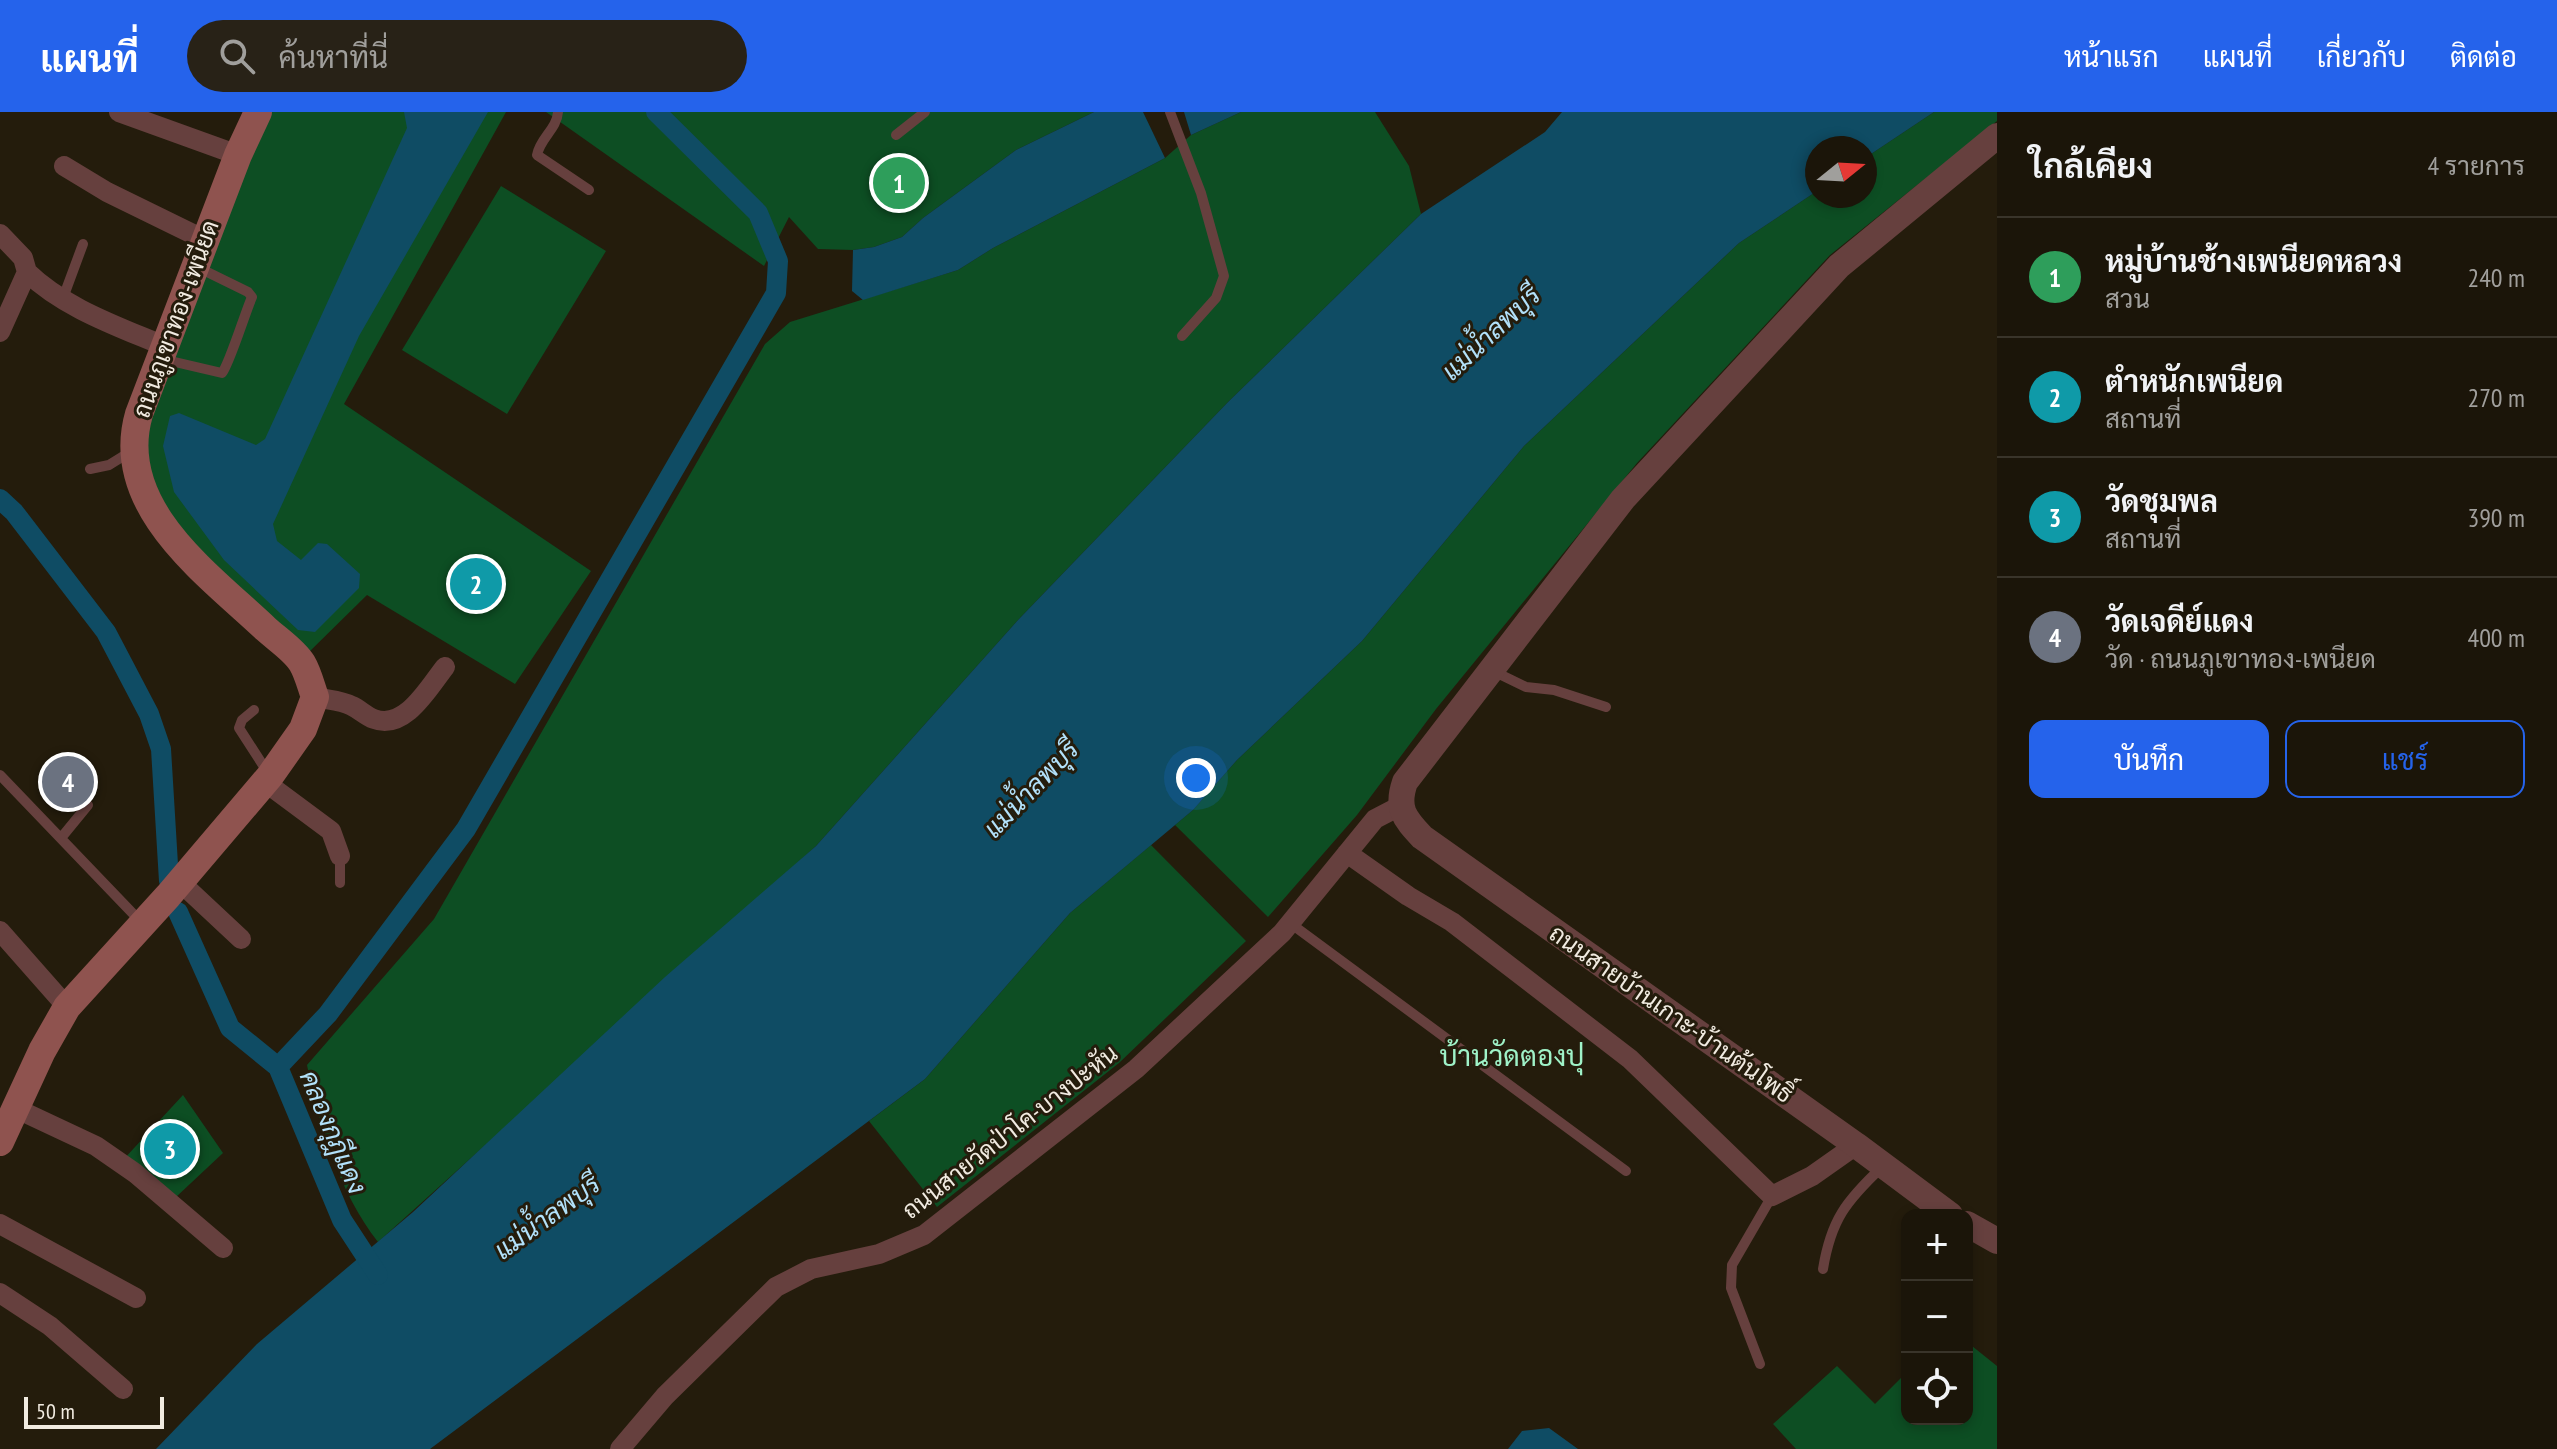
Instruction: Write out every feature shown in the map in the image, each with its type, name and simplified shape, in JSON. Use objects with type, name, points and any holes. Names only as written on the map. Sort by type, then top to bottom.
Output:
[{"type":"main road","name":"ถนนภูเขาทอง-เพนียด","points":[[258,112],[238,155],[162,352],[136,424],[135,449],[141,485],[148,504],[164,528],[184,552],[301,662],[315,697]]},
{"type":"main road","points":[[0,1142],[67,1007],[268,779],[303,729],[315,697]]},
{"type":"street","points":[[119,112],[238,155]]},
{"type":"street","points":[[1400,806],[1405,782],[1623,499],[1839,266],[1997,136]]},
{"type":"street","points":[[64,166],[200,253]]},
{"type":"street","points":[[0,234],[23,258],[27,272],[43,288],[162,352]]},
{"type":"street","points":[[0,332],[27,272]]},
{"type":"street","points":[[315,697],[349,704],[374,719],[386,721],[398,718],[410,709],[445,667]]},
{"type":"street","points":[[268,779],[331,831],[340,856]]},
{"type":"street","name":"ถนนสายวัดป่าโค-บางปะหัน","points":[[620,1449],[665,1396],[776,1287],[811,1269],[879,1254],[924,1235],[1136,1069],[1290,923],[1375,819],[1400,806]]},
{"type":"street","name":"ถนนสายบ้านเกาะ-บ้านต้นโพธิ์","points":[[1400,806],[1409,823],[1422,837],[1942,1209]]},
{"type":"street","points":[[1347,853],[1408,896],[1452,922],[1630,1059],[1772,1196],[1812,1176],[1856,1145]]},
{"type":"street","points":[[174,889],[241,939]]},
{"type":"street","points":[[0,931],[67,1007]]},
{"type":"street","points":[[15,1108],[96,1146],[135,1173],[223,1248]]},
{"type":"street","points":[[0,1224],[136,1298]]},
{"type":"street","points":[[1973,1227],[1997,1241]]},
{"type":"street","points":[[0,1293],[50,1326],[123,1389]]},
{"type":"lane","points":[[558,112],[558,120],[538,147],[537,155],[589,190]]},
{"type":"lane","points":[[896,135],[925,112]]},
{"type":"lane","points":[[1170,112],[1201,193],[1224,276],[1216,298],[1182,336]]},
{"type":"lane","points":[[63,298],[83,244]]},
{"type":"lane","points":[[162,352],[213,373],[222,373],[227,368],[252,297],[200,253]]},
{"type":"lane","points":[[90,469],[109,465],[135,449]]},
{"type":"lane","points":[[1491,670],[1526,687],[1554,690],[1606,707]]},
{"type":"lane","points":[[254,710],[242,720],[239,728],[268,779]]},
{"type":"lane","points":[[0,775],[143,924]]},
{"type":"lane","points":[[61,838],[88,805]]},
{"type":"lane","points":[[340,856],[340,883]]},
{"type":"lane","points":[[1290,923],[1626,1171]]},
{"type":"lane","points":[[1823,1269],[1837,1218],[1883,1165]]},
{"type":"lane","points":[[1760,1364],[1731,1288],[1732,1265],[1772,1196]]},
{"type":"green space","points":[[270,112],[506,112],[344,404],[591,571],[515,684],[367,595],[307,654],[191,548],[159,505],[146,469],[146,431],[174,347]]},
{"type":"green space","points":[[546,112],[1094,112],[1016,150],[902,237],[874,247],[818,249],[789,217],[764,266]]},
{"type":"green space","points":[[1241,112],[1375,112],[1409,166],[1421,214],[1228,402],[1018,620],[816,846],[378,1242],[352,1202],[332,1158],[307,1065],[434,919],[765,344],[790,322],[958,270],[993,248],[1165,158],[1191,135]]},
{"type":"green space","points":[[1934,112],[1997,112],[1997,121],[1830,255],[1637,463],[1436,709],[1357,815],[1268,917],[1175,825],[1193,810],[1237,760],[1362,641],[1524,446],[1739,243],[1805,199],[1805,208],[1877,208],[1877,150]]},
{"type":"green space","points":[[501,186],[606,251],[507,414],[402,350]]},
{"type":"green space","points":[[1151,845],[1246,941],[1119,1063],[937,1207],[869,1121],[925,1079],[1070,913]]},
{"type":"green space","points":[[183,1095],[223,1153],[175,1198],[123,1160]]},
{"type":"green space","points":[[1973,1347],[1997,1366],[1997,1449],[1796,1449],[1773,1424],[1837,1366],[1875,1404],[1901,1378],[1901,1425],[1973,1425]]},
{"type":"water","points":[[404,112],[488,112],[359,336],[273,524],[277,541],[301,560],[318,543],[327,544],[360,574],[359,588],[315,632],[298,630],[224,560],[174,492],[163,446],[170,416],[179,413],[256,445],[265,439],[407,128]]},
{"type":"water","points":[[1094,112],[1143,112],[1165,158],[993,248],[958,270],[863,300],[852,291],[853,250],[874,247],[902,237],[1016,150]]},
{"type":"water","points":[[1184,112],[1241,112],[1191,135]]},
{"type":"water","name":"แม่น้ำลพบุรี","points":[[1562,112],[1934,112],[1877,150],[1877,136],[1805,136],[1805,199],[1739,243],[1524,446],[1362,641],[1237,760],[1193,810],[1070,913],[925,1079],[430,1449],[156,1449],[257,1344],[413,1212],[665,977],[816,846],[1018,620],[1228,402],[1421,214],[1545,132]]},
{"type":"water","points":[[1549,1428],[1578,1449],[1508,1449],[1522,1431]]},
{"type":"waterway","points":[[278,1067],[328,1014],[466,829],[776,293],[778,261],[758,213],[656,112]]},
{"type":"waterway","name":"คลองกุฎีแดง","points":[[0,499],[14,512],[106,632],[149,714],[161,749],[169,881]]},
{"type":"waterway","name":"คลองกุฎีแดง","points":[[178,912],[230,1028],[278,1067],[342,1220],[378,1275]]},
{"type":"place","name":"หมู่บ้านช้างเพนียดหลวง","points":[[899,183]]},
{"type":"place","name":"ตำหนักเพนียด","points":[[476,584]]},
{"type":"place","name":"วัดเจดีย์แดง","points":[[68,782]]},
{"type":"place","name":"วัดชุมพล","points":[[170,1149]]},
{"type":"district","name":"บ้านวัดตองปุ","points":[[1512,1056]]}]
